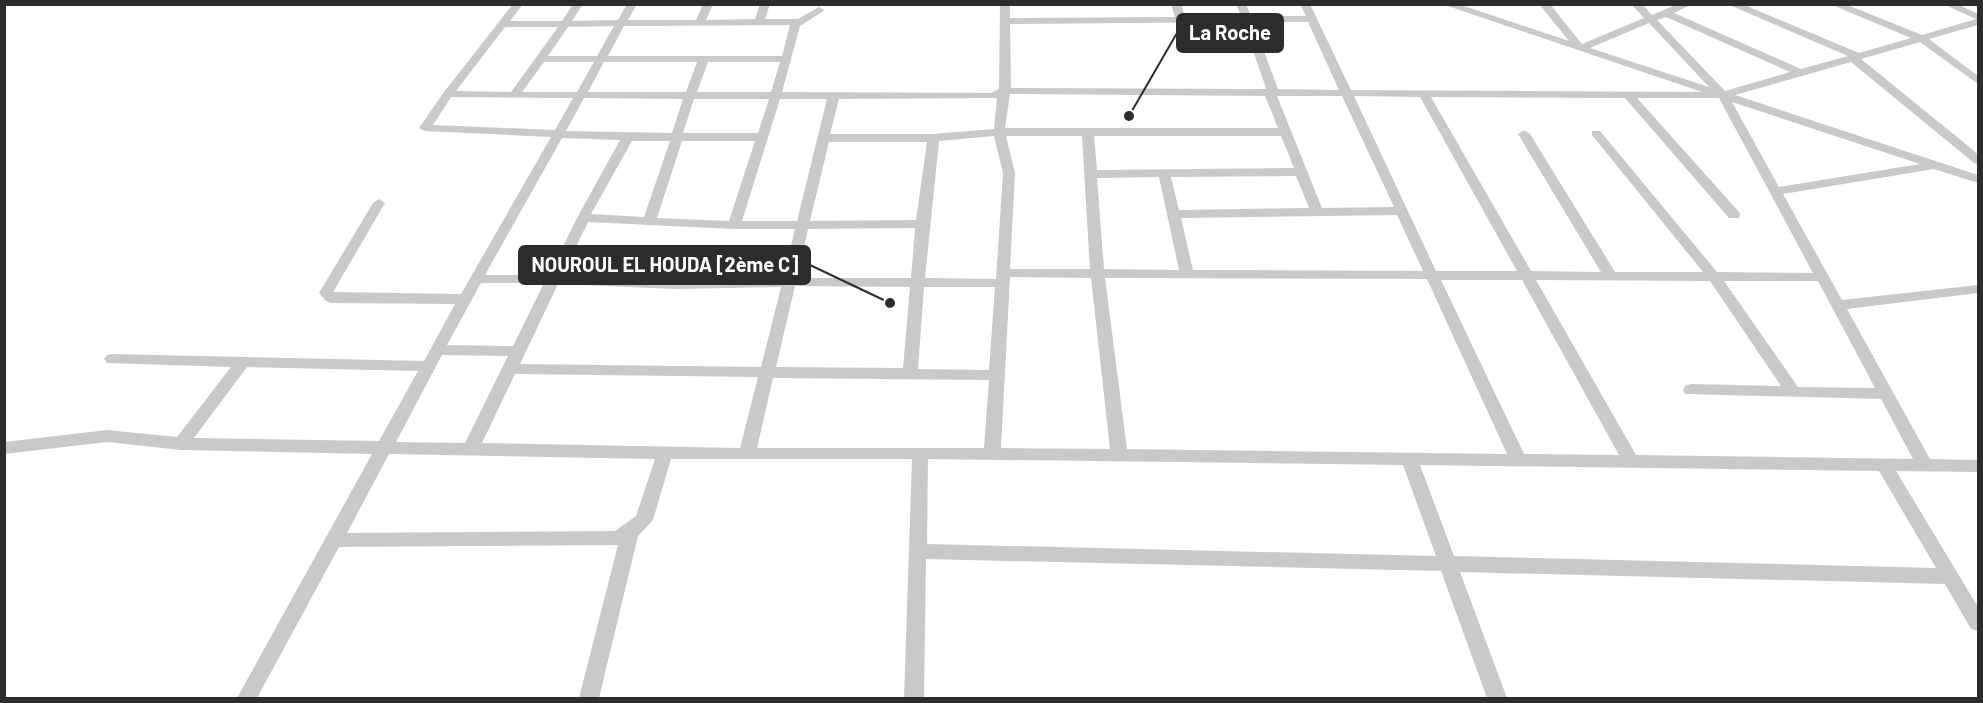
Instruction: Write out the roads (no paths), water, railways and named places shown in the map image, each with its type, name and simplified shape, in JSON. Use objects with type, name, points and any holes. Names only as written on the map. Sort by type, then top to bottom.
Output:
[{"type":"street","points":[[518,4],[448,94],[425,128],[677,138],[761,137]]},
{"type":"street","points":[[514,95],[567,23],[578,4]]},
{"type":"street","points":[[247,699],[476,279],[632,4]]},
{"type":"street","points":[[700,22],[708,4]]},
{"type":"street","points":[[759,21],[765,4]]},
{"type":"street","points":[[992,454],[1009,173],[999,132],[1005,90],[1005,4]]},
{"type":"street","points":[[1176,4],[1181,20]]},
{"type":"street","points":[[1241,4],[1285,132],[1317,212]]},
{"type":"street","points":[[1305,4],[1518,460]]},
{"type":"street","points":[[1447,4],[1978,178]]},
{"type":"street","points":[[1544,4],[1580,48]]},
{"type":"street","points":[[1636,4],[1723,95],[1925,465]]},
{"type":"street","points":[[1580,48],[1688,4]]},
{"type":"street","points":[[1732,4],[1856,57],[1978,160]]},
{"type":"street","points":[[1835,4],[1921,38],[1978,81]]},
{"type":"street","points":[[1948,4],[1978,20]]},
{"type":"street","points":[[504,24],[798,22],[820,7],[824,22]]},
{"type":"street","points":[[1666,13],[1801,73]]},
{"type":"street","points":[[1005,21],[1312,19]]},
{"type":"street","points":[[448,94],[993,96],[1005,90],[1723,95],[1978,20]]},
{"type":"street","points":[[734,225],[761,137],[778,95],[798,22]]},
{"type":"street","points":[[541,59],[787,59]]},
{"type":"street","points":[[649,221],[689,95],[704,60]]},
{"type":"street","points":[[1423,92],[1631,461]]},
{"type":"street","points":[[1628,94],[1734,215]]},
{"type":"street","points":[[747,454],[834,95]]},
{"type":"street","points":[[825,138],[933,138],[999,132],[1285,132]]},
{"type":"street","points":[[1088,132],[1097,273],[1119,455]]},
{"type":"street","points":[[1596,133],[1714,277],[1793,392]]},
{"type":"street","points":[[1524,134],[1611,276]]},
{"type":"street","points":[[471,448],[583,218],[628,136]]},
{"type":"street","points":[[910,373],[922,224],[933,138]]},
{"type":"street","points":[[1776,191],[1936,165]]},
{"type":"street","points":[[1164,172],[1188,273]]},
{"type":"street","points":[[1092,174],[1301,172]]},
{"type":"street","points":[[379,203],[326,293],[331,298],[465,299]]},
{"type":"street","points":[[1174,214],[1401,211]]},
{"type":"street","points":[[583,218],[734,225],[922,224]]},
{"type":"street","points":[[476,279],[554,279],[676,285],[919,282],[1097,273],[1823,278]]},
{"type":"street","points":[[1838,305],[1978,289]]},
{"type":"street","points":[[437,350],[518,351]]},
{"type":"street","points":[[112,358],[428,366]]},
{"type":"street","points":[[181,444],[243,362]]},
{"type":"street","points":[[509,369],[998,375]]},
{"type":"street","points":[[1691,390],[1887,394]]},
{"type":"street","points":[[4,447],[107,436],[181,444],[747,454],[1119,455],[1925,465],[1975,468]]},
{"type":"street","points":[[333,540],[616,538],[630,532],[644,520],[664,452]]},
{"type":"street","points":[[914,699],[920,453]]},
{"type":"street","points":[[1408,459],[1497,699]]},
{"type":"street","points":[[1884,465],[1978,623]]},
{"type":"street","points":[[589,699],[630,532]]},
{"type":"street","points":[[917,550],[1950,576]]},
{"type":"place","name":"La Roche","points":[[1129,116]]},
{"type":"place","name":"NOUROUL EL HOUDA [2ème C]","points":[[890,303]]}]
